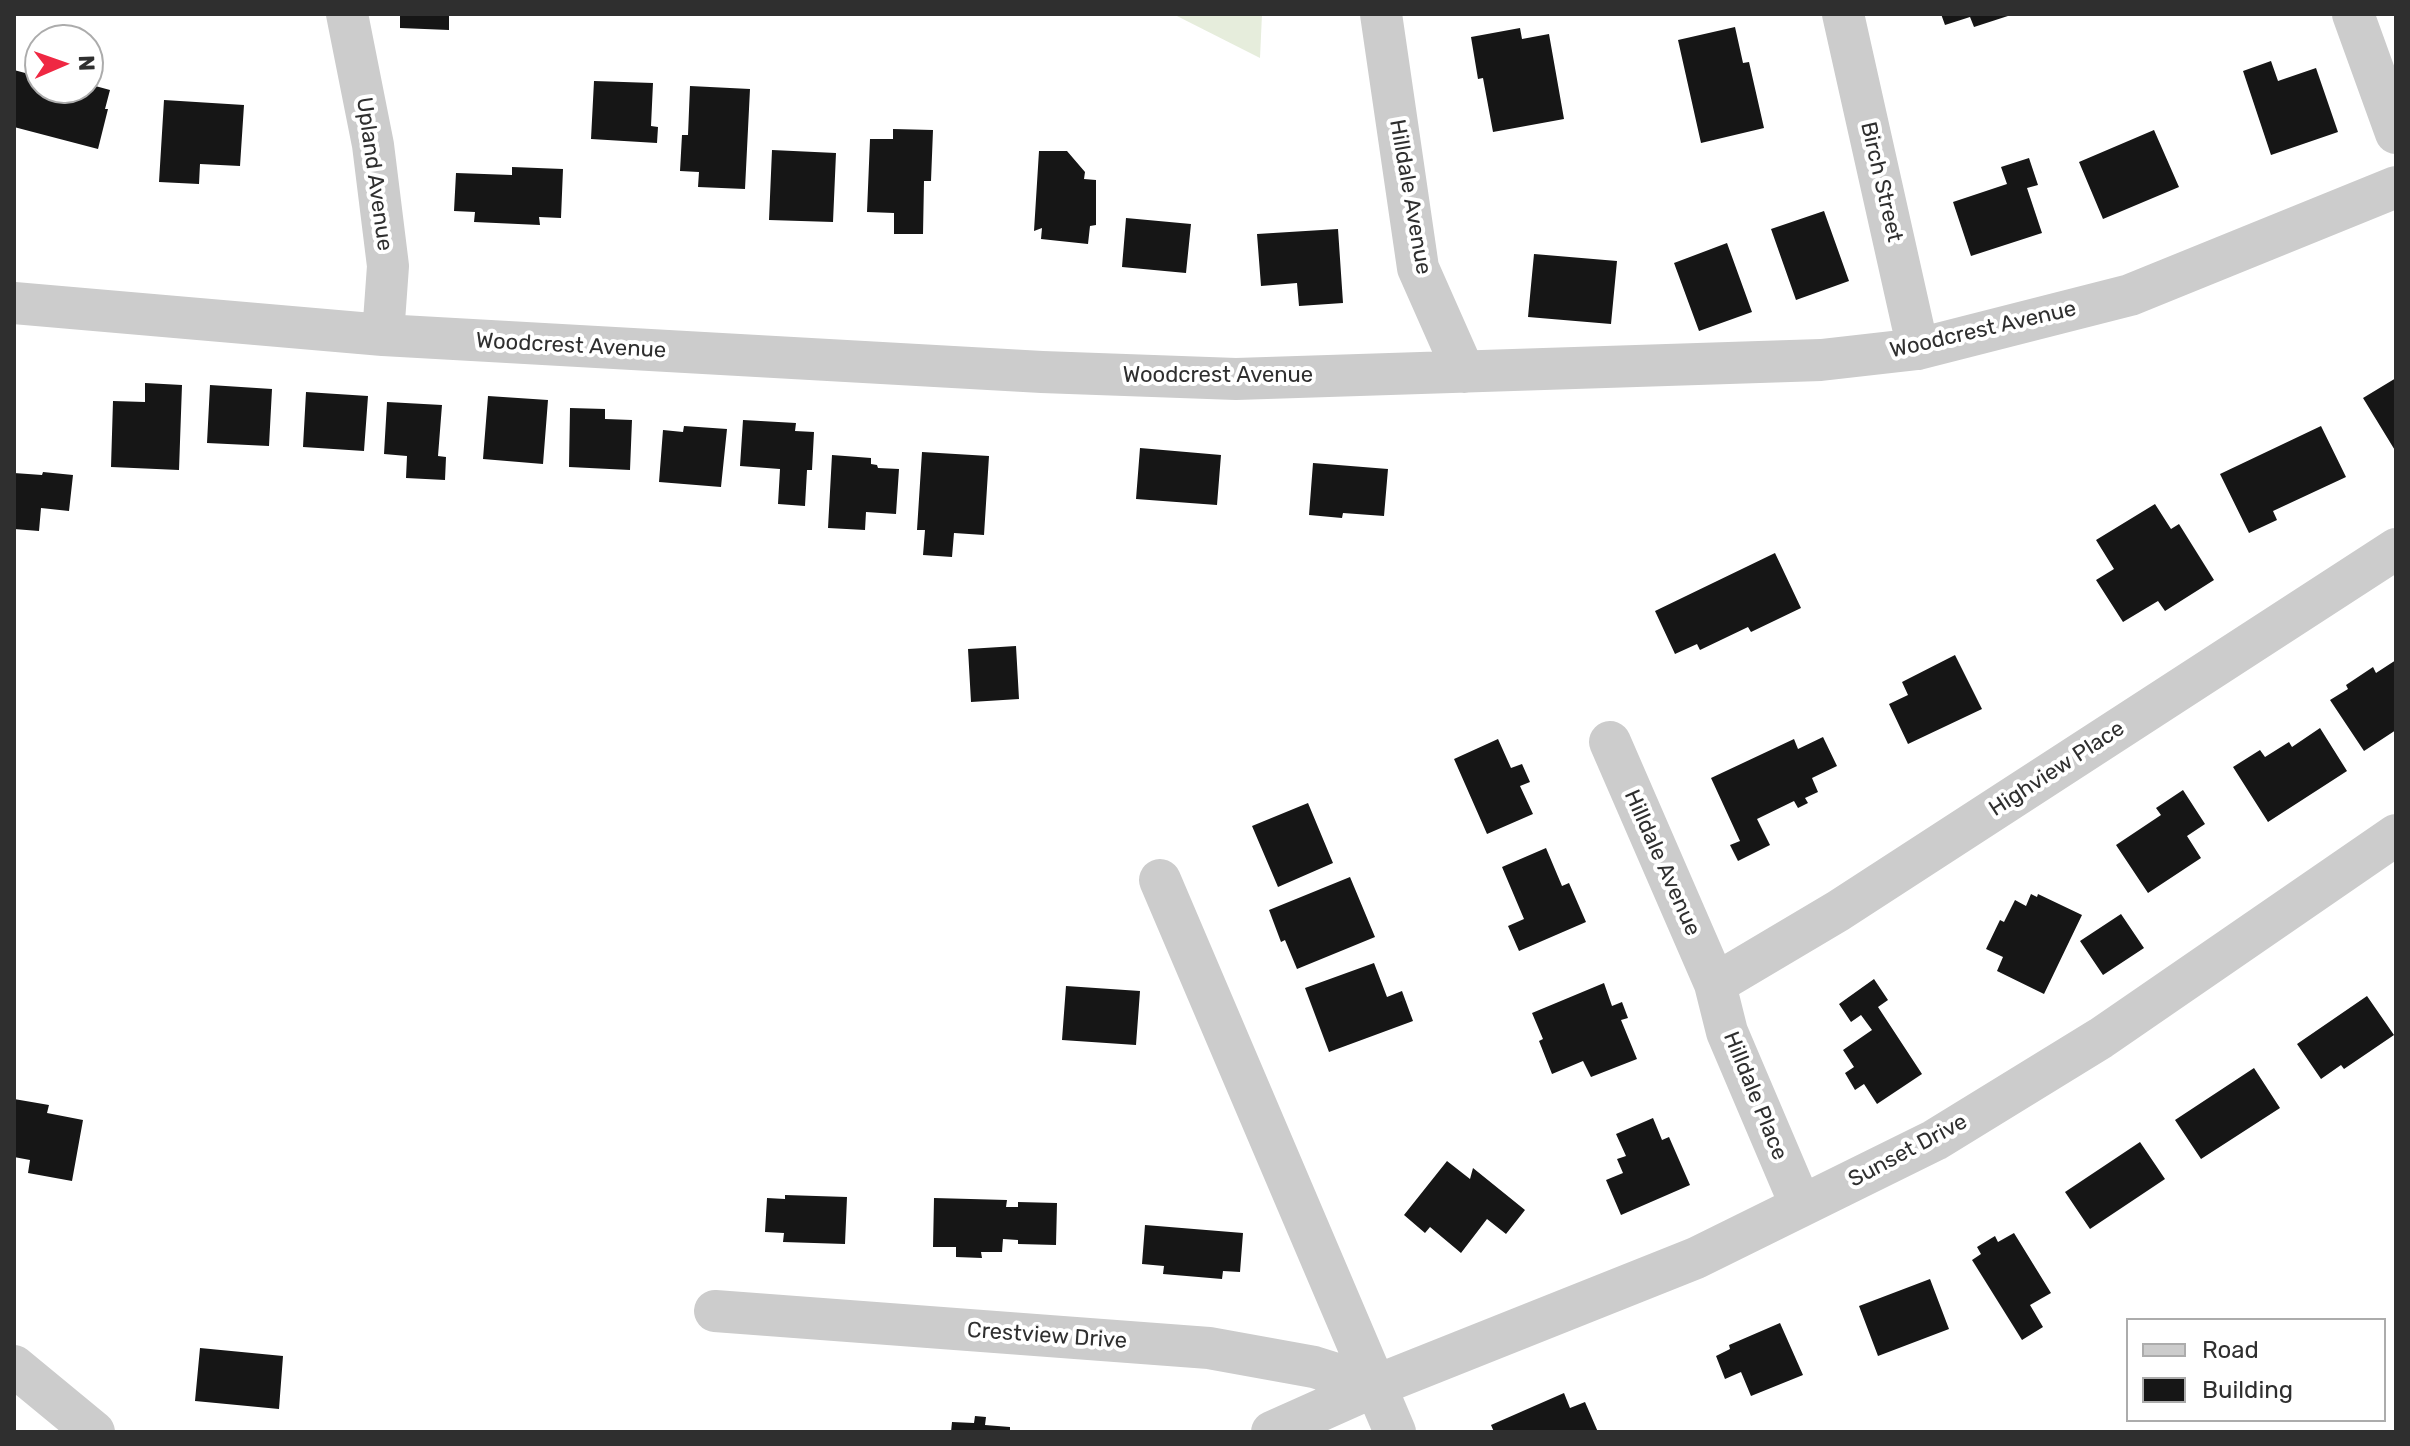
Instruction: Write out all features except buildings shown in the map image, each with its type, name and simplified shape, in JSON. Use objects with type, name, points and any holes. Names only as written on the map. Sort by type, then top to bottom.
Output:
[{"type":"street","name":"Upland Avenue","points":[[347,14],[373,145],[388,266],[383,335]]},
{"type":"street","name":"Hilldale Avenue","points":[[1381,14],[1418,268],[1464,372]]},
{"type":"street","name":"Birch Street","points":[[1843,14],[1918,349]]},
{"type":"street","points":[[2353,14],[2396,133]]},
{"type":"street","name":"Woodcrest Avenue","points":[[14,303],[383,335],[1042,372],[1236,379],[1821,360],[1918,349],[2130,295],[2396,187]]},
{"type":"street","name":"Highview Place","points":[[1715,984],[1838,911],[2396,549]]},
{"type":"street","name":"Hilldale Avenue","points":[[1610,742],[1715,984]]},
{"type":"street","name":"Sunset Drive","points":[[1272,1432],[1375,1386],[1696,1258],[1935,1140],[2101,1038],[2396,835]]},
{"type":"street","points":[[1160,880],[1395,1432]]},
{"type":"street","name":"Hilldale Place","points":[[1715,984],[1727,1032],[1801,1206]]},
{"type":"street","name":"Crestview Drive","points":[[715,1311],[1209,1348],[1314,1367],[1375,1386]]},
{"type":"street","points":[[14,1366],[94,1432]]},
{"type":"green space","points":[[1173,14],[1262,14],[1260,58]]}]
